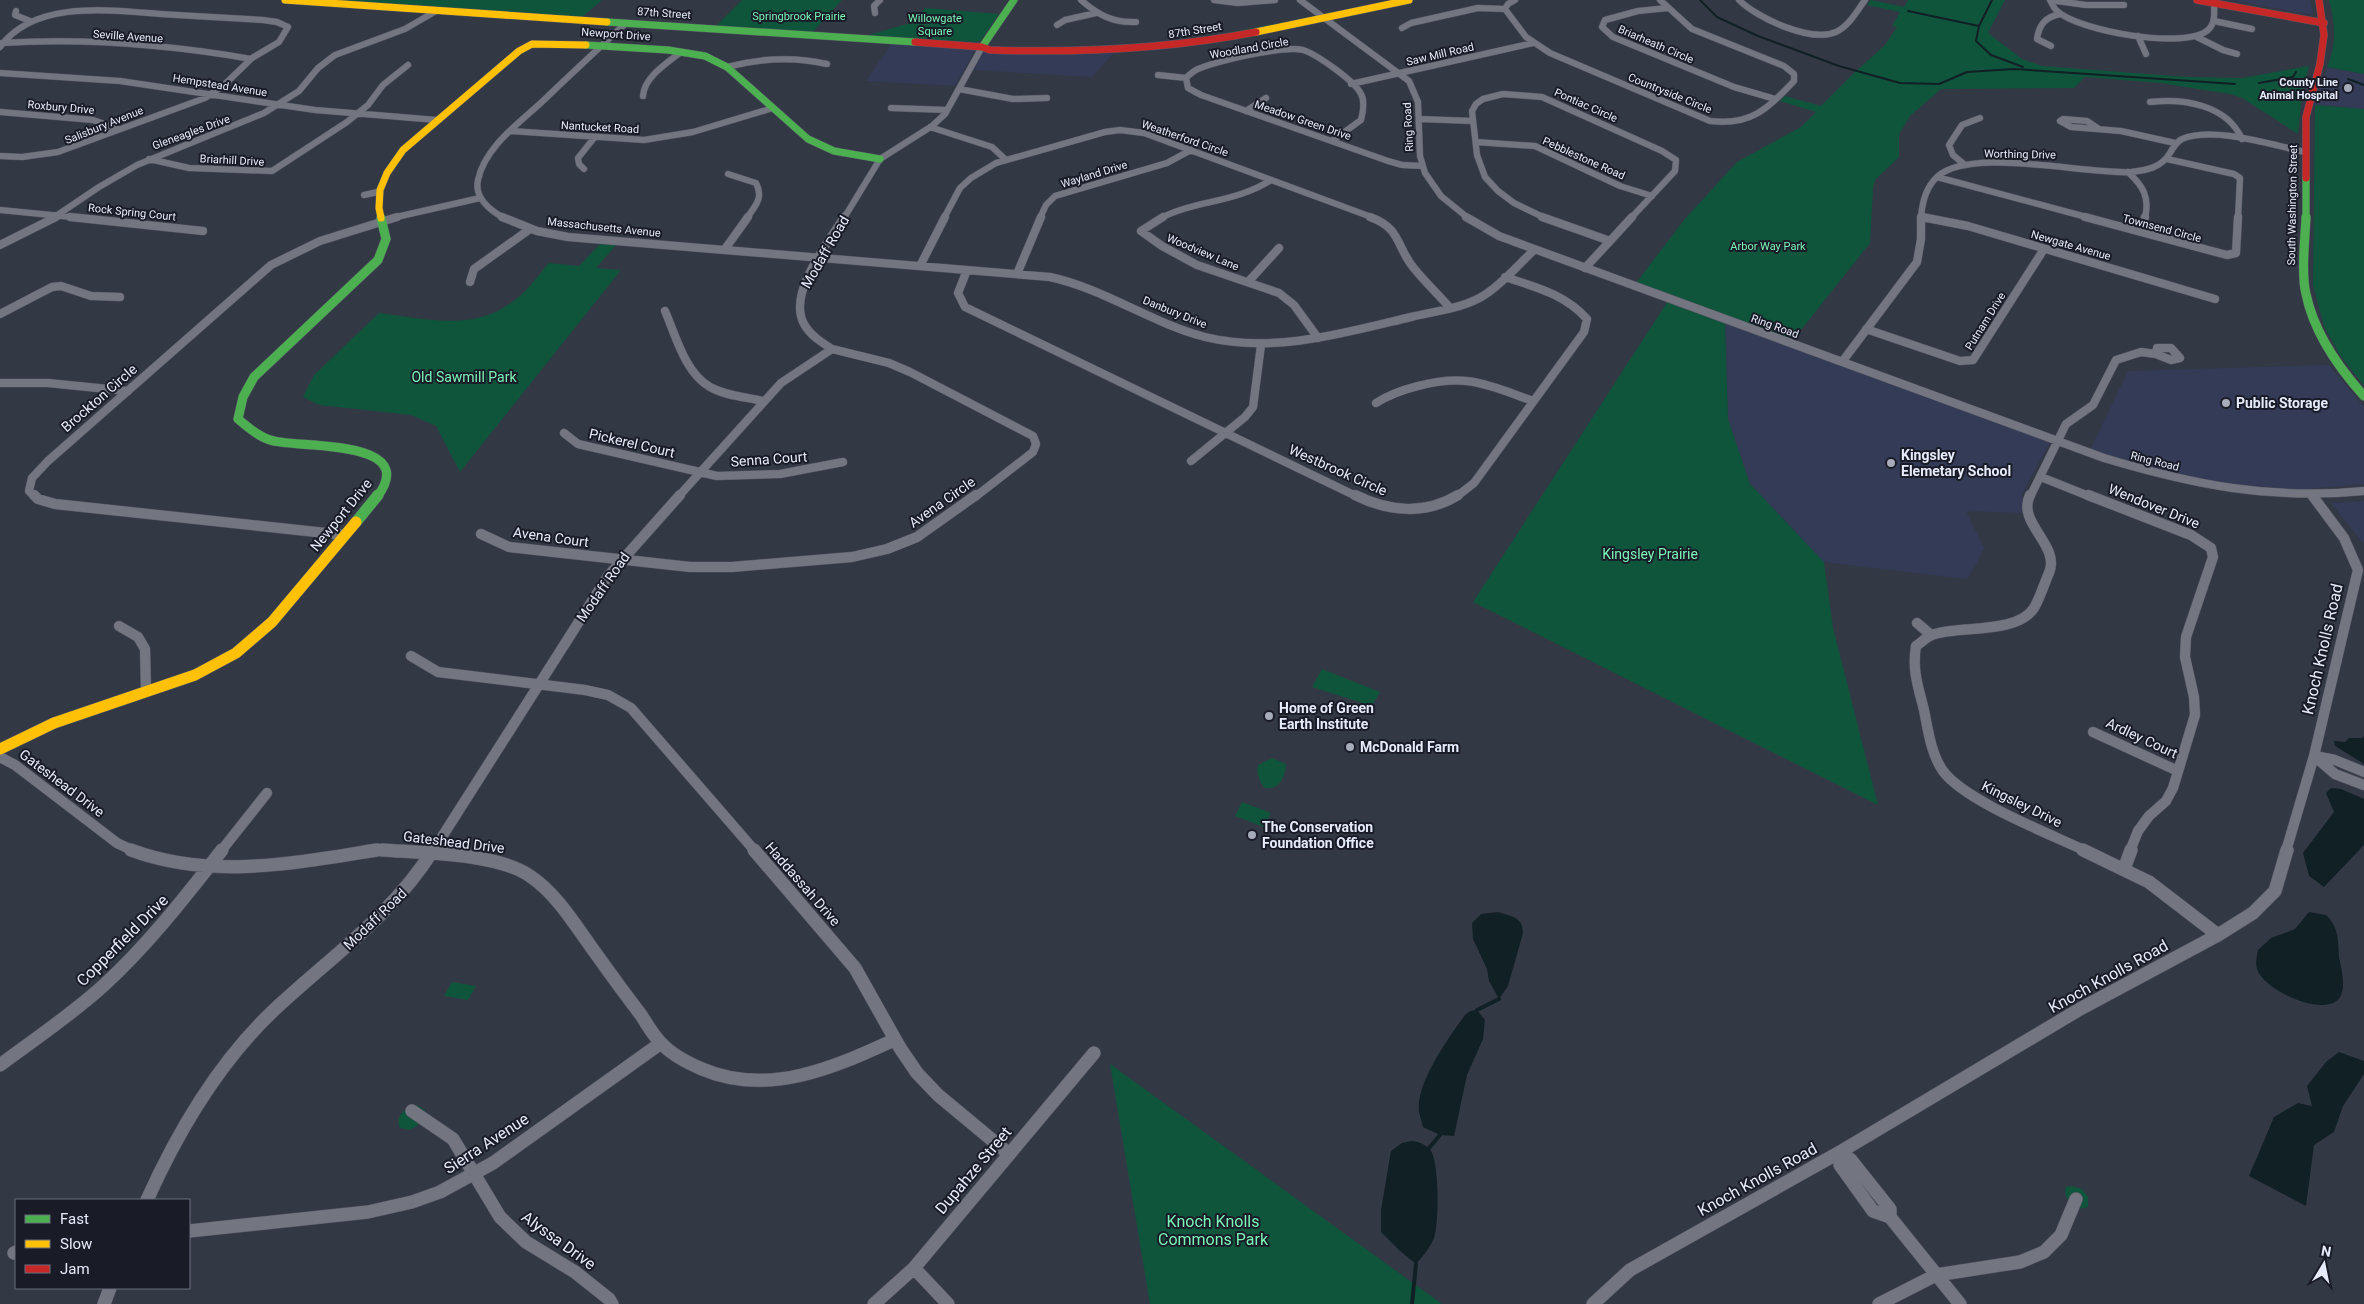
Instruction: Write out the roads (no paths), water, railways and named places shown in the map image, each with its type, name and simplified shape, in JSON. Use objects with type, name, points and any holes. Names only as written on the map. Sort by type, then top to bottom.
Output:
[{"type":"street","name":"87th Street","points":[[285,0],[982,47],[990,50],[1046,53],[1135,50],[1199,43],[1381,0]]},
{"type":"street","points":[[875,14],[874,6],[880,0]]},
{"type":"street","name":"Modaff Road","points":[[147,1199],[165,1157],[181,1128],[199,1100],[232,1057],[270,1014],[385,913],[401,896],[432,853],[538,684],[620,560],[697,473],[781,383],[832,349],[814,338],[802,322],[798,302],[804,283],[880,159],[895,147],[930,127],[947,110],[982,47],[1014,0]]},
{"type":"street","points":[[1081,0],[1096,13],[1110,20],[1136,22]]},
{"type":"street","points":[[1214,0],[1230,5],[1275,0]]},
{"type":"street","name":"Ring Road","points":[[1300,0],[1399,73],[1416,90],[1423,166],[1437,191],[1452,206],[1484,228],[1534,250],[2057,441],[2152,473],[2211,486],[2311,494],[2364,491]]},
{"type":"street","name":"87th Street","points":[[1321,15],[1409,0]]},
{"type":"street","points":[[1402,28],[1412,22],[1467,10],[1482,8],[1505,9],[1508,4],[1515,0]]},
{"type":"street","name":"Countryside Circle","points":[[1505,9],[1519,29],[1533,43],[1561,58],[1710,121],[1731,123],[1751,119],[1794,81],[1795,77],[1791,70],[1781,64],[1692,29],[1660,0]]},
{"type":"street","points":[[1738,0],[1762,17],[1799,30],[1828,34],[1846,26],[1865,0]]},
{"type":"street","points":[[2124,5],[2086,5],[2050,0],[2052,8],[2060,14],[2100,29],[2138,36],[2174,39],[2196,37],[2211,27],[2214,21],[2216,1]]},
{"type":"street","points":[[2197,0],[2216,1],[2323,20]]},
{"type":"street","name":"South Washington Street","points":[[2319,0],[2323,20],[2324,45],[2306,117],[2304,280],[2308,306],[2316,328],[2327,349],[2344,374],[2364,396]]},
{"type":"street","name":"Briarheath Circle","points":[[1668,8],[1638,11],[1610,17],[1603,22],[1602,27],[1612,37],[1734,87],[1775,99]]},
{"type":"street","name":"Salisbury Avenue","points":[[0,156],[32,158],[70,150],[119,129],[195,103],[212,94],[251,59],[284,37],[288,28],[277,22],[263,20],[95,9],[61,12],[30,21]]},
{"type":"street","points":[[16,11],[15,16],[30,21]]},
{"type":"street","name":"Gleneagles Drive","points":[[0,245],[58,216],[111,179],[149,158],[241,124],[280,105],[299,91],[330,59],[419,22],[436,11]]},
{"type":"street","points":[[1056,25],[1065,20],[1096,13]]},
{"type":"street","points":[[2052,46],[2037,39],[2038,29],[2048,17],[2060,14]]},
{"type":"street","points":[[1,45],[13,30],[30,21]]},
{"type":"street","points":[[2214,21],[2252,29]]},
{"type":"street","points":[[480,198],[478,182],[482,166],[511,131],[626,23]]},
{"type":"street","points":[[374,31],[385,36]]},
{"type":"street","points":[[2138,36],[2146,54]]},
{"type":"street","points":[[2196,37],[2222,50],[2237,54]]},
{"type":"street","name":"Seville Avenue","points":[[1,45],[54,40],[205,51],[251,59]]},
{"type":"street","name":"Saw Mill Road","points":[[1352,84],[1533,43]]},
{"type":"street","name":"Newport Drive","points":[[0,749],[25,734],[62,718],[184,679],[222,661],[256,638],[283,610],[385,485],[388,477],[386,464],[376,456],[357,450],[281,443],[262,437],[246,428],[238,420],[238,406],[244,389],[254,377],[378,260],[387,245],[387,235],[378,212],[378,192],[391,166],[403,150],[508,58],[532,44],[602,46],[680,52],[705,56],[727,67],[808,139],[822,148],[858,157],[880,159]]},
{"type":"street","name":"Woodland Circle","points":[[1186,78],[1192,71],[1209,66],[1273,52],[1302,49],[1318,58],[1362,94],[1362,116],[1356,125],[1332,141]]},
{"type":"street","points":[[643,96],[642,90],[648,82],[680,52]]},
{"type":"street","points":[[727,67],[768,58],[808,60],[827,64]]},
{"type":"street","name":"Briarhill Drive","points":[[149,158],[189,168],[272,171],[357,114],[368,105],[383,85],[408,65]]},
{"type":"street","name":"Hempstead Avenue","points":[[0,73],[120,81],[280,105],[357,114],[437,120]]},
{"type":"street","points":[[1158,75],[1186,78]]},
{"type":"street","name":"Meadow Green Drive","points":[[1186,78],[1188,88],[1193,91],[1246,111],[1402,165],[1423,166]]},
{"type":"street","points":[[959,89],[980,91],[1017,100],[1047,98]]},
{"type":"street","name":"Pontiac Circle","points":[[1473,121],[1473,108],[1478,102],[1490,96],[1522,94],[1548,99],[1662,151],[1676,160],[1675,171],[1586,268]]},
{"type":"street","points":[[1246,111],[1266,98]]},
{"type":"street","points":[[2150,102],[2159,100],[2189,104],[2217,112],[2230,120],[2242,139]]},
{"type":"street","name":"Nantucket Road","points":[[511,131],[644,140],[669,137],[773,108]]},
{"type":"street","points":[[891,108],[947,110]]},
{"type":"street","name":"Roxbury Drive","points":[[0,112],[93,120],[119,129]]},
{"type":"street","points":[[1965,166],[1953,155],[1949,145],[1962,125],[1980,118]]},
{"type":"street","points":[[1420,119],[1473,121],[1478,161],[1482,171],[1495,188],[1512,203],[1540,216],[1611,241]]},
{"type":"street","points":[[2099,129],[2087,120],[2063,119],[2060,121],[2071,127],[2132,133],[2175,143]]},
{"type":"street","points":[[930,127],[992,147],[1005,159]]},
{"type":"street","name":"Weatherford Circle","points":[[920,266],[960,188],[982,169],[1005,159],[1116,130],[1144,133],[1378,220],[1395,233],[1411,265],[1450,308]]},
{"type":"street","points":[[2167,158],[2175,143],[2184,138],[2199,136],[2242,139],[2305,152]]},
{"type":"street","points":[[584,169],[579,164],[578,158],[594,138]]},
{"type":"street","name":"Pebblestone Road","points":[[1476,142],[1535,146],[1620,186],[1652,196]]},
{"type":"street","name":"Wayland Drive","points":[[1017,274],[1046,206],[1055,196],[1167,163],[1191,150]]},
{"type":"street","name":"Worthing Drive","points":[[1937,177],[1949,170],[1965,166],[2043,164],[2108,172],[2128,172],[2153,168],[2162,164],[2167,158]]},
{"type":"street","name":"Townsend Circle","points":[[1937,177],[2222,254],[2233,254],[2237,250],[2240,178],[2226,172],[2167,158]]},
{"type":"street","points":[[2128,172],[2141,183],[2148,195],[2141,232]]},
{"type":"street","points":[[726,249],[760,201],[760,191],[756,183],[728,174]]},
{"type":"street","points":[[1842,362],[1917,262],[1921,249],[1922,199],[1937,177]]},
{"type":"street","name":"Woodview Lane","points":[[1271,180],[1254,192],[1241,197],[1175,212],[1141,231],[1162,248],[1231,277],[1273,290],[1287,298],[1318,338]]},
{"type":"street","points":[[364,194],[378,192]]},
{"type":"street","name":"Brockton Circle","points":[[344,535],[55,504],[38,499],[29,491],[32,478],[48,461],[271,265],[316,241],[382,222],[480,198]]},
{"type":"street","name":"Massachusetts Avenue","points":[[480,198],[500,216],[530,230],[568,236],[821,257]]},
{"type":"street","name":"Rock Spring Court","points":[[0,210],[203,231]]},
{"type":"street","name":"Newgate Avenue","points":[[1921,217],[1968,226],[2214,299]]},
{"type":"street","points":[[470,282],[474,269],[530,230]]},
{"type":"street","points":[[1248,282],[1279,248]]},
{"type":"street","name":"Putnam Drive","points":[[1866,329],[1960,361],[1973,360],[2044,249]]},
{"type":"street","name":"Danbury Drive","points":[[821,257],[1017,274],[1074,281],[1181,329],[1231,342],[1261,345],[1291,343],[1318,338],[1450,308],[1481,298],[1534,250]]},
{"type":"street","name":"Westbrook Circle","points":[[967,270],[957,292],[960,301],[965,307],[1363,499],[1387,507],[1426,510],[1444,505],[1460,496],[1474,483],[1584,332],[1586,319],[1580,309],[1567,300],[1505,277]]},
{"type":"street","points":[[0,314],[52,287],[62,286],[91,296],[120,297]]},
{"type":"street","points":[[665,312],[693,369],[701,380],[721,391],[763,401]]},
{"type":"street","points":[[1191,461],[1226,433],[1254,406],[1261,345]]},
{"type":"street","name":"Avena Circle","points":[[620,560],[690,567],[732,567],[852,557],[887,549],[917,537],[945,519],[1037,447],[1033,436],[910,372],[889,364],[832,349]]},
{"type":"street","points":[[1917,623],[1931,635],[2001,625],[2020,619],[2032,609],[2052,566],[2050,554],[2029,517],[2027,502],[2068,421],[2093,405],[2116,360],[2141,352],[2156,354]]},
{"type":"street","points":[[1376,403],[1391,393],[1440,380],[1456,378],[1478,382],[1533,401]]},
{"type":"street","points":[[0,383],[48,382],[128,391]]},
{"type":"street","name":"Pickerel Court","points":[[564,433],[578,444],[697,473]]},
{"type":"street","name":"Senna Court","points":[[697,473],[751,476],[812,471],[843,462]]},
{"type":"street","name":"Wendover Drive","points":[[2041,477],[2191,534],[2211,548],[2213,556],[2186,637],[2185,657],[2194,697],[2195,715],[2174,788],[2166,801],[2149,816],[2138,831],[2124,869]]},
{"type":"street","name":"Knoch Knolls Road","points":[[1593,1304],[1630,1270],[1840,1152],[2080,1009],[2218,935],[2253,912],[2275,891],[2314,756],[2358,570],[2345,536],[2311,494]]},
{"type":"street","name":"Avena Court","points":[[481,534],[509,547],[620,560]]},
{"type":"street","points":[[120,626],[138,637],[145,649],[146,691]]},
{"type":"street","name":"Kingsley Drive","points":[[1931,635],[1916,646],[1913,664],[1933,750],[1944,771],[1956,784],[1981,801],[2149,882],[2218,935]]},
{"type":"street","name":"Haddassah Drive","points":[[411,656],[438,672],[585,690],[608,695],[631,708],[855,968],[871,992],[894,1040],[918,1075],[940,1097],[1009,1154]]},
{"type":"street","name":"Ardley Court","points":[[2093,732],[2178,771]]},
{"type":"street","points":[[2314,756],[2335,760],[2364,772]]},
{"type":"street","points":[[2314,756],[2335,774],[2364,785]]},
{"type":"street","name":"Gateshead Drive","points":[[0,757],[15,765],[117,843],[132,851],[171,861],[210,866],[261,868],[380,850],[432,853],[490,860],[511,865],[538,881],[556,898],[661,1043],[677,1057],[696,1068],[716,1075],[757,1082],[803,1077],[830,1069],[894,1040]]},
{"type":"street","name":"Copperfield Drive","points":[[0,1065],[104,985],[147,942],[180,904],[267,793]]},
{"type":"street","name":"Sierra Avenue","points":[[190,1231],[368,1212],[426,1197],[474,1174],[661,1043]]},
{"type":"street","name":"Dupahze Street","points":[[874,1304],[914,1268],[1094,1053]]},
{"type":"street","name":"Alyssa Drive","points":[[412,1111],[453,1139],[500,1217],[526,1242],[575,1272],[609,1299],[612,1304]]},
{"type":"street","points":[[1840,1152],[1840,1164],[1873,1211],[1890,1217],[1960,1304]]},
{"type":"street","points":[[1879,1304],[1936,1275],[2020,1262],[2044,1252],[2060,1235],[2076,1199]]},
{"type":"street","points":[[914,1268],[948,1304]]},
{"type":"street","points":[[104,1304],[110,1289]]},
{"type":"waterway","points":[[1700,0],[1717,17],[1758,36],[1839,66],[1900,83],[1939,84],[1967,72],[2014,69],[2235,84]]},
{"type":"waterway","points":[[1979,26],[1992,0]]},
{"type":"waterway","points":[[1908,11],[1979,26]]},
{"type":"waterway","points":[[1979,26],[1976,41],[1991,55],[2023,67]]},
{"type":"waterway","points":[[2259,83],[2293,77],[2296,72]]},
{"type":"waterway","points":[[2348,79],[2364,85]]},
{"type":"waterway","points":[[1477,1010],[1499,999]]},
{"type":"waterway","points":[[1429,1148],[1440,1135]]},
{"type":"waterway","points":[[1412,1304],[1416,1264]]},
{"type":"place","name":"County Line Animal Hospital","points":[[2348,88]]},
{"type":"place","name":"Public Storage","points":[[2226,403]]},
{"type":"place","name":"Kingsley Elemetary School","points":[[1891,463]]},
{"type":"place","name":"Home of Green Earth Institute","points":[[1269,716]]},
{"type":"place","name":"McDonald Farm","points":[[1350,747]]},
{"type":"place","name":"The Conservation Foundation Office","points":[[1252,835]]},
{"type":"park label","name":"Springbrook Prairie","points":[[799,16]]},
{"type":"park label","name":"Willowgate Square","points":[[935,24]]},
{"type":"park label","name":"Arbor Way Park","points":[[1768,246]]},
{"type":"park label","name":"Old Sawmill Park","points":[[464,377]]},
{"type":"park label","name":"Kingsley Prairie","points":[[1650,554]]},
{"type":"park label","name":"Knoch Knolls Commons Park","points":[[1213,1230]]}]
